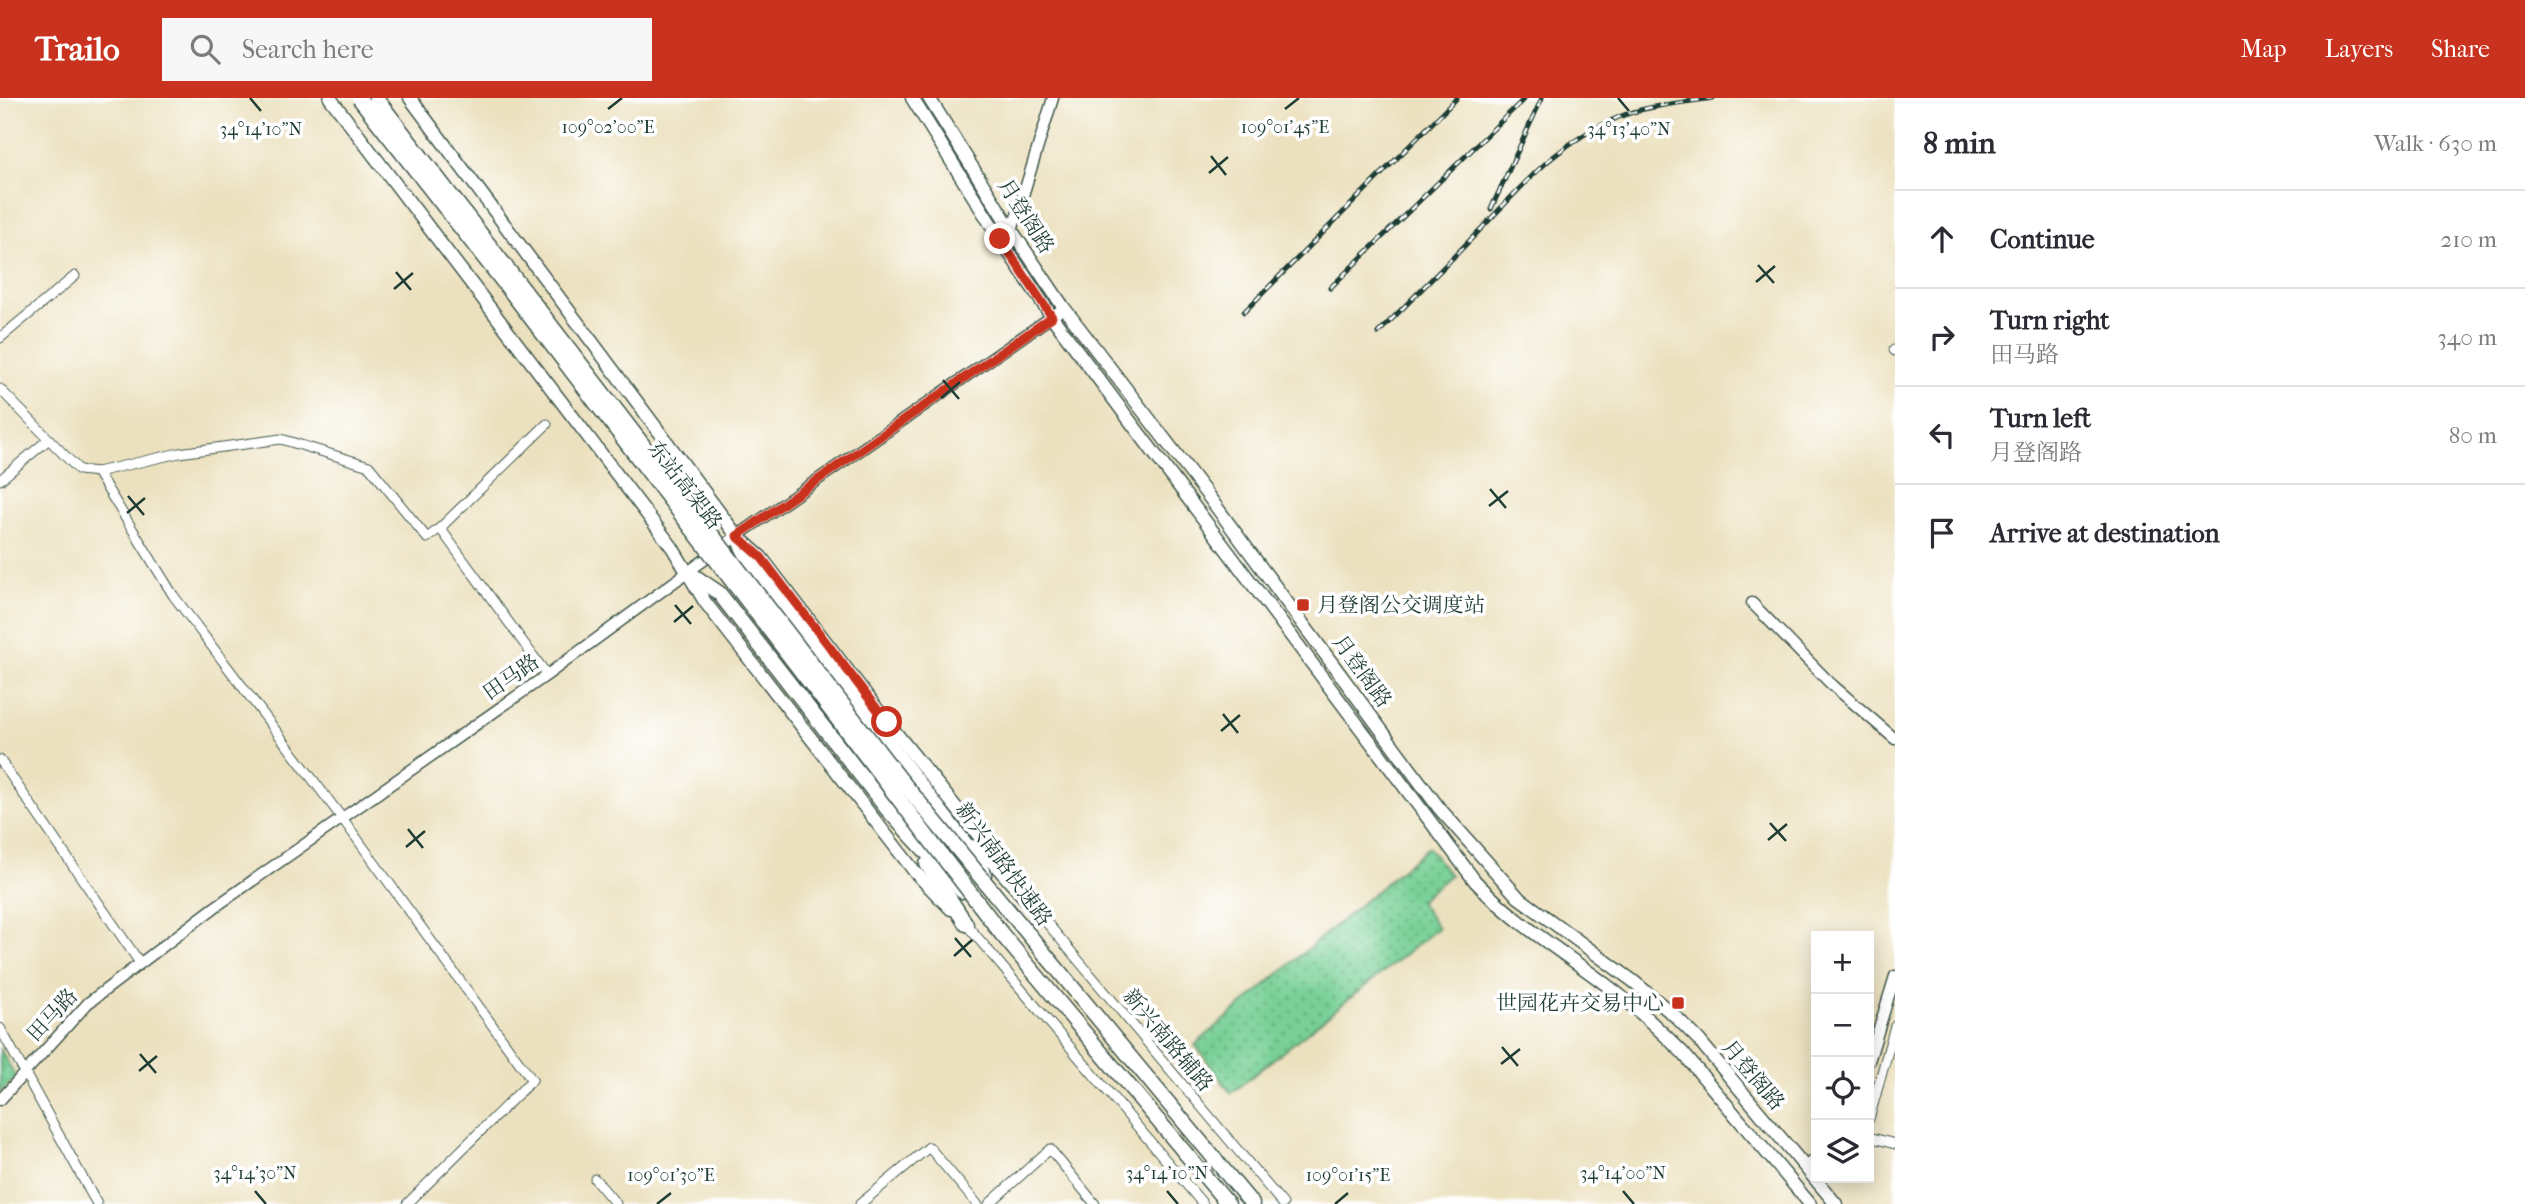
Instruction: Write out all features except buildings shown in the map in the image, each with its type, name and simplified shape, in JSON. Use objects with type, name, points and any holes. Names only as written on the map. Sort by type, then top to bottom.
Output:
[{"type":"main road","points":[[330,98],[688,572],[705,602],[915,872],[966,925]]},
{"type":"main road","name":"东站高架路","points":[[359,98],[515,297],[1001,933]]},
{"type":"main road","name":"东站高架路","points":[[376,98],[900,779],[1012,915]]},
{"type":"main road","points":[[410,98],[737,536],[761,557],[1027,898]]},
{"type":"main road","name":"月登阁路","points":[[912,98],[1052,317],[1475,881],[1507,913],[1622,997],[1661,1031],[1810,1204]]},
{"type":"main road","name":"月登阁路","points":[[929,98],[1064,309],[1232,528],[1439,808],[1501,881],[1533,910],[1633,981],[1675,1016],[1698,1039],[1836,1204]]},
{"type":"main road","name":"新兴南路快速路","points":[[737,536],[751,565],[964,842],[1012,915],[1252,1204]]},
{"type":"main road","name":"新兴南路快速路","points":[[688,572],[719,593],[887,809],[1001,933],[1228,1204]]},
{"type":"main road","points":[[887,809],[941,883],[966,925]]},
{"type":"main road","points":[[964,842],[995,863],[1027,898]]},
{"type":"main road","points":[[1242,1192],[1260,1204]]},
{"type":"street","points":[[1012,231],[1053,98]]},
{"type":"street","points":[[0,338],[75,276]]},
{"type":"street","name":"田马路","points":[[0,1100],[88,1003],[215,907],[547,675],[737,536],[1064,309]]},
{"type":"street","points":[[0,389],[79,470],[97,472],[179,453],[281,439],[369,466],[427,538],[547,424]]},
{"type":"street","points":[[0,480],[49,439]]},
{"type":"street","points":[[97,472],[173,594],[342,818],[532,1080],[407,1204]]},
{"type":"street","points":[[440,528],[547,675]]},
{"type":"street","points":[[1752,603],[1830,683],[1895,739]]},
{"type":"street","points":[[0,760],[140,963]]},
{"type":"street","name":"新兴南路辅路","points":[[1027,898],[1283,1204]]},
{"type":"street","points":[[966,925],[1203,1204]]},
{"type":"street","points":[[1870,1057],[1895,976]]},
{"type":"street","points":[[1874,1101],[1895,1026]]},
{"type":"street","points":[[0,1028],[97,1204]]},
{"type":"street","points":[[1874,1138],[1895,1144]]},
{"type":"street","points":[[860,1204],[929,1147],[977,1204]]},
{"type":"street","points":[[989,1204],[1050,1149],[1095,1204]]},
{"type":"street","points":[[1805,1168],[1811,1162]]},
{"type":"street","points":[[595,1179],[616,1204]]},
{"type":"green space","points":[[1428,847],[1450,875],[1419,901],[1438,928],[1231,1093],[1195,1045]]},
{"type":"green space","points":[[0,1049],[16,1077],[0,1093]]},
{"type":"railway","points":[[1244,312],[1457,98]]},
{"type":"railway","points":[[1330,288],[1525,98]]},
{"type":"railway","points":[[1491,209],[1542,98]]},
{"type":"railway","points":[[1378,333],[1525,183],[1576,140],[1630,113],[1713,98]]},
{"type":"place","name":"月登阁公交调度站","points":[[1303,605]]},
{"type":"place","name":"世园花卉交易中心","points":[[1678,1003]]},
{"type":"route","points":[[887,722],[761,557],[737,536],[1052,317],[1000,239]]}]
